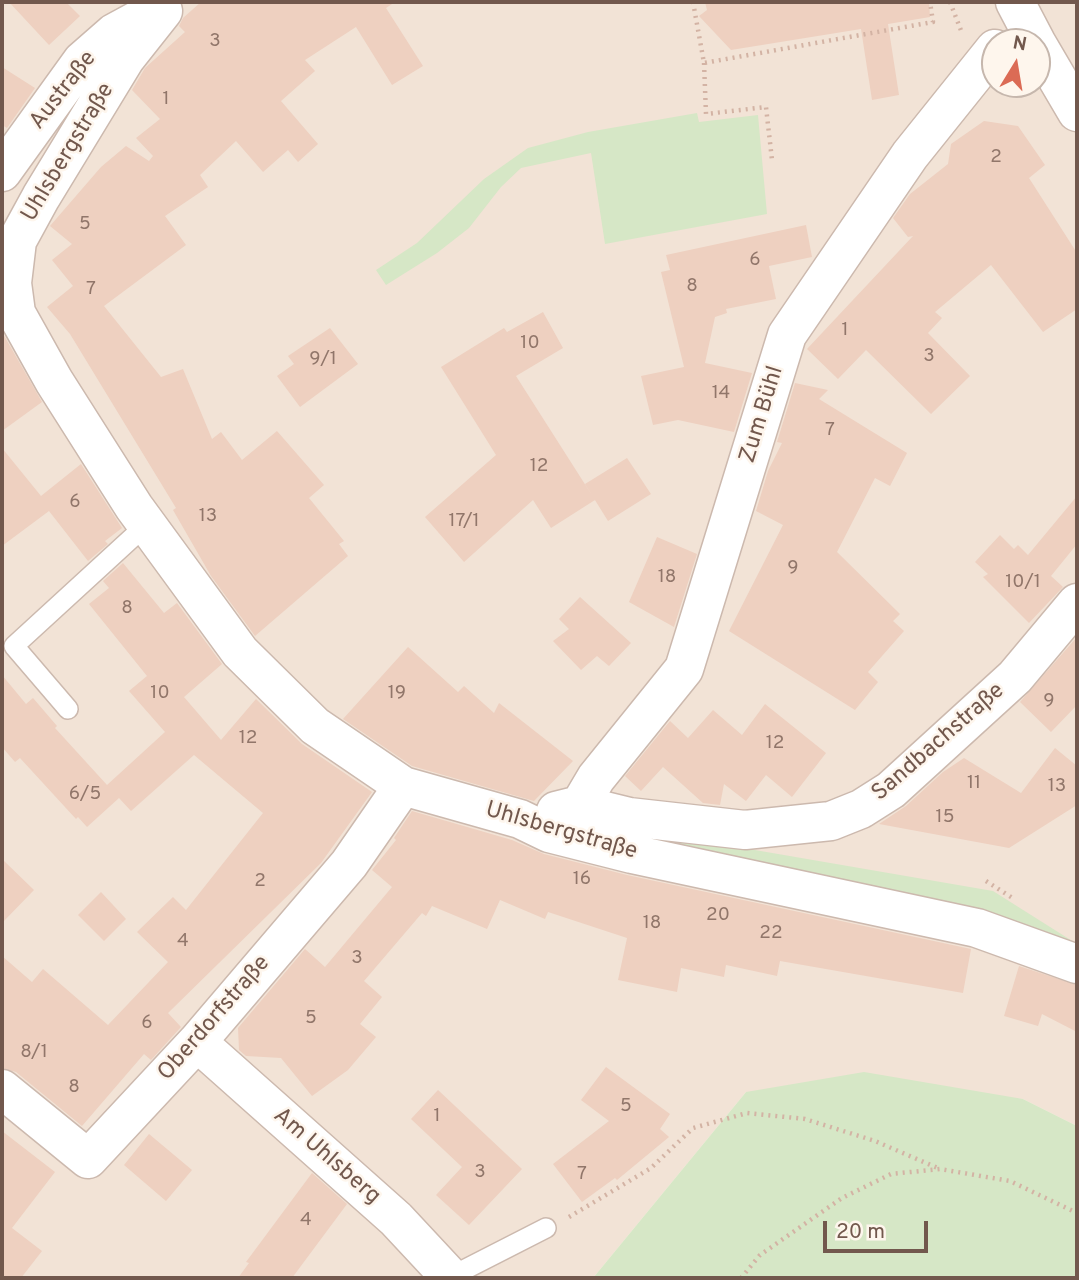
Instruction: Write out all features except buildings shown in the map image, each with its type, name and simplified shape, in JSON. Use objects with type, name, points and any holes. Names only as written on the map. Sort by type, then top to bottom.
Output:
[{"type":"street","name":"Austraße","points":[[2,172],[82,61],[114,33],[140,16],[167,6]]},
{"type":"street","name":"Uhlsbergstraße","points":[[167,6],[125,59],[41,197],[17,241],[12,283],[16,313],[146,525],[240,652],[315,726],[402,786],[520,819],[549,833],[632,854],[977,928],[1077,964]]},
{"type":"street","name":"Zum Bühl","points":[[580,805],[596,778],[684,668],[787,335],[911,155],[981,67]]},
{"type":"street","points":[[1051,73],[1077,112]]},
{"type":"street","name":"Sandbachstraße","points":[[520,819],[580,805],[629,817],[745,830],[831,821],[891,790],[1015,677],[1077,603]]},
{"type":"street","name":"Oberdorfstraße","points":[[2,1089],[88,1159],[197,1042],[349,864],[402,786]]},
{"type":"street","name":"Am Uhlsberg","points":[[197,1042],[396,1219],[450,1278]]},
{"type":"lane","points":[[68,709],[13,646],[146,525]]},
{"type":"lane","name":"Am Uhlsberg","points":[[450,1278],[545,1228]]},
{"type":"path","points":[[693,2],[704,63],[706,114],[766,107],[772,160]]},
{"type":"path","points":[[704,63],[933,22],[930,2]]},
{"type":"path","points":[[950,2],[952,15]]},
{"type":"path","points":[[545,1228],[573,1215],[651,1168],[694,1128],[747,1113],[805,1119],[876,1141],[940,1168],[1010,1181],[1077,1213]]},
{"type":"path","points":[[741,1278],[760,1255],[842,1198],[891,1174],[940,1168]]},
{"type":"shaded area","points":[[2,2],[1077,2],[1077,1126],[1023,1099],[746,1092],[593,1278],[2,1278]]},
{"type":"green space","points":[[697,113],[699,122],[758,115],[767,214],[605,244],[591,153],[521,168],[501,187],[469,228],[437,253],[386,285],[376,270],[417,243],[484,179],[528,148],[588,132]]},
{"type":"green space","points":[[603,829],[720,844],[993,891],[1077,944]]},
{"type":"green space","points":[[864,1072],[1023,1099],[1077,1126],[1077,1278],[593,1278],[746,1092]]}]
